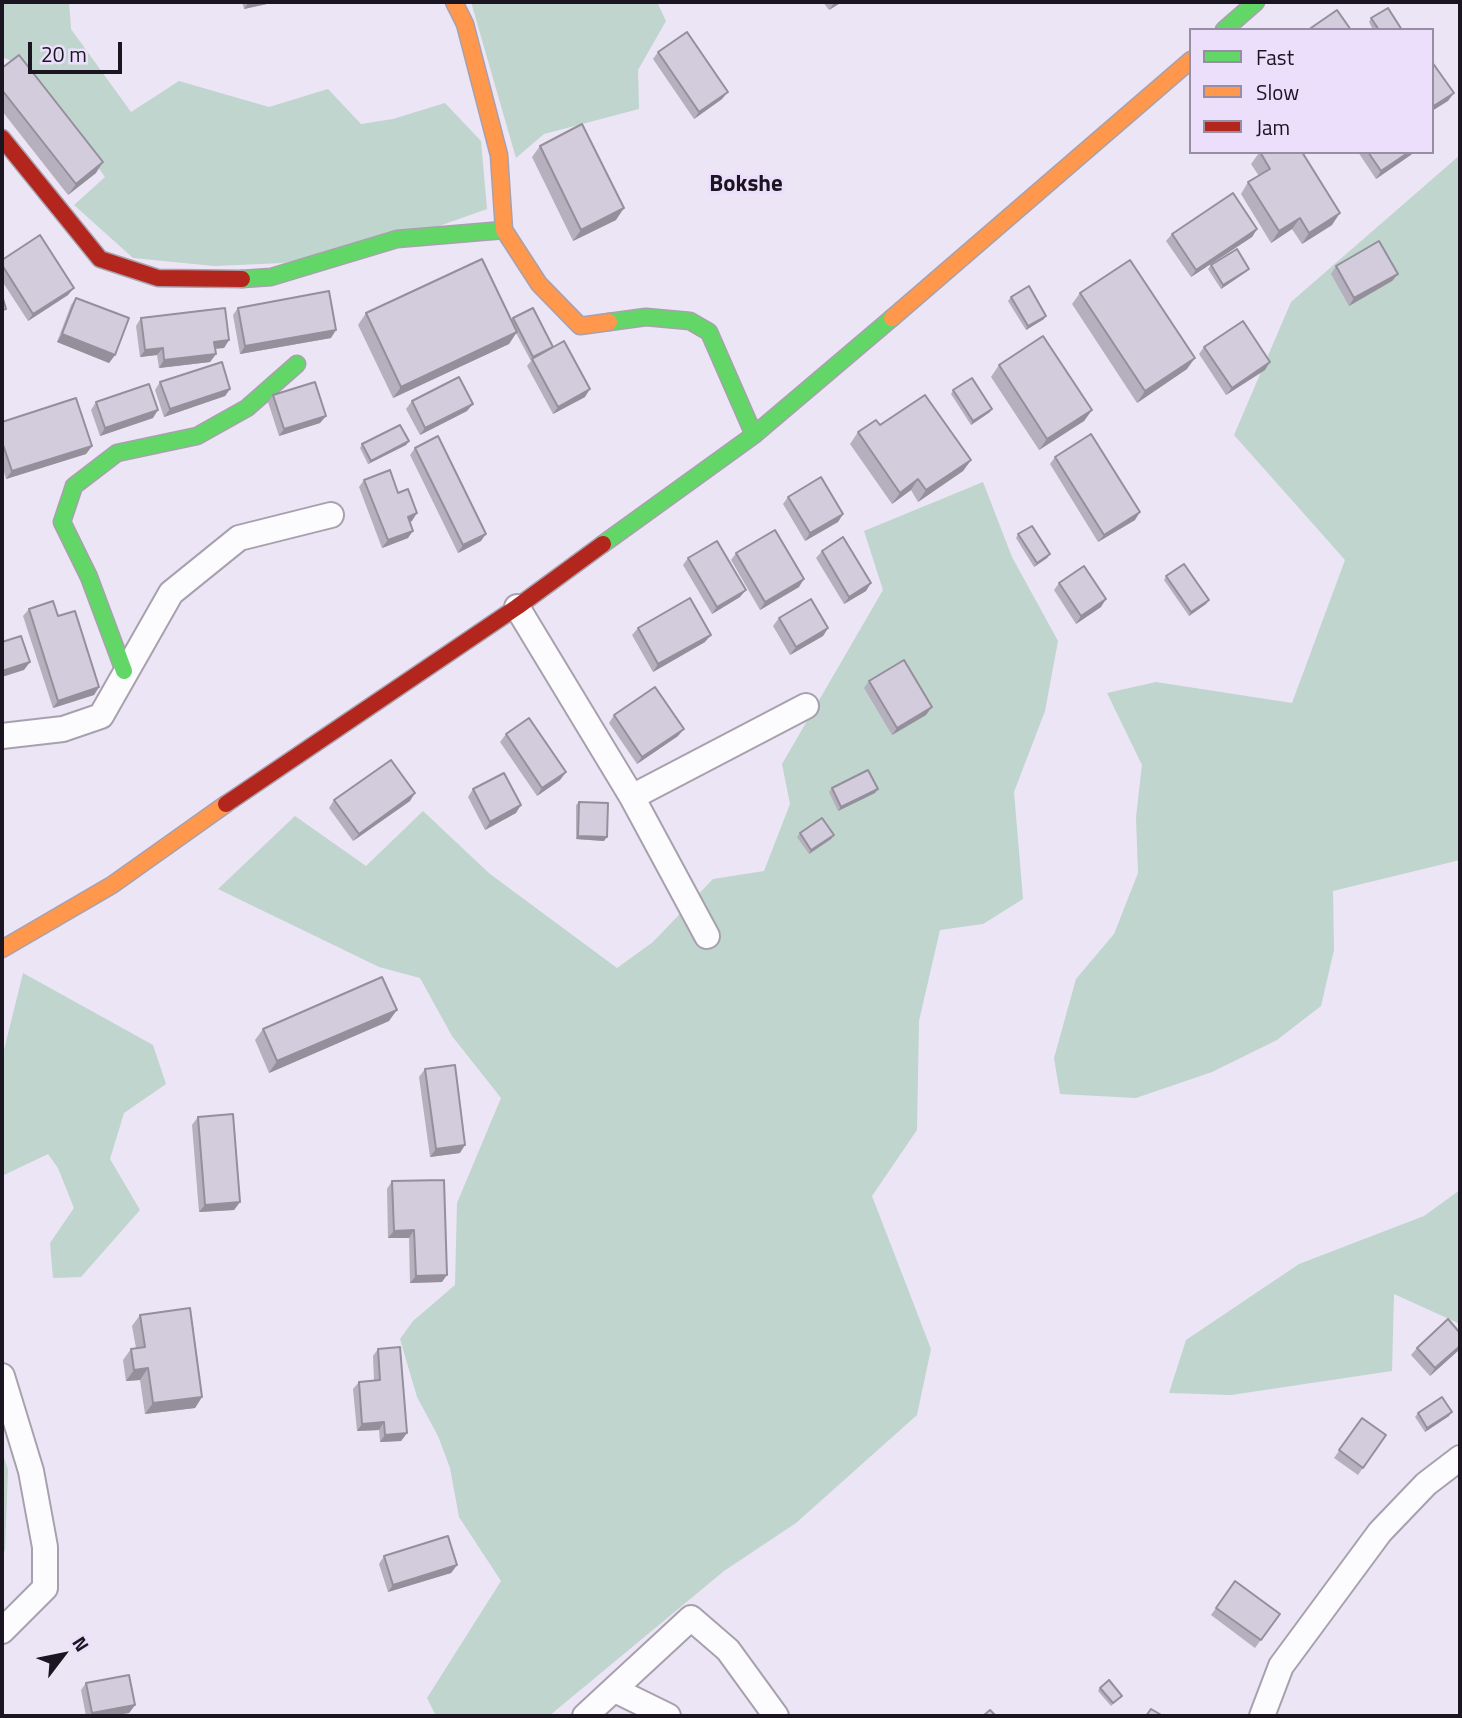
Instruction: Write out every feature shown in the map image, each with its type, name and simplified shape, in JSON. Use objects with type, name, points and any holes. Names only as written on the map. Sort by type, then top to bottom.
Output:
[{"type":"street","points":[[454,2],[465,24],[499,155],[504,230],[540,284],[580,326],[646,317],[690,321],[709,332],[754,435]]},
{"type":"street","points":[[1226,28],[1256,2]]},
{"type":"street","points":[[2,949],[111,885],[239,794],[517,607],[754,435],[1035,197],[1189,62]]},
{"type":"street","points":[[2,138],[100,259],[158,278],[220,281],[271,277],[397,239],[504,230]]},
{"type":"street","points":[[124,671],[89,577],[62,522],[74,486],[117,453],[197,436],[247,408],[297,364]]},
{"type":"street","points":[[2,736],[63,729],[101,716],[124,671],[171,593],[239,538],[331,515]]},
{"type":"street","points":[[517,607],[632,797],[707,936]]},
{"type":"street","points":[[632,797],[806,706]]},
{"type":"street","points":[[2,1376],[31,1471],[45,1547],[45,1588],[2,1631]]},
{"type":"street","points":[[1262,1716],[1281,1666],[1380,1532],[1426,1484],[1460,1458]]},
{"type":"street","points":[[585,1716],[691,1618],[728,1650],[776,1716]]},
{"type":"street","points":[[615,1690],[668,1716]]},
{"type":"green space","points":[[2,2],[69,2],[71,29],[131,112],[179,81],[269,107],[328,89],[361,124],[393,119],[445,103],[481,141],[487,209],[439,226],[283,263],[214,266],[133,258],[74,205],[105,177],[28,68],[2,57]]},
{"type":"green space","points":[[471,2],[657,2],[666,21],[638,70],[639,109],[544,134],[516,158]]},
{"type":"green space","points":[[1460,155],[1460,860],[1333,891],[1334,950],[1321,1006],[1277,1040],[1212,1072],[1136,1098],[1060,1094],[1054,1058],[1076,979],[1114,934],[1138,873],[1136,817],[1142,765],[1107,693],[1156,682],[1292,703],[1345,560],[1234,435],[1291,302]]},
{"type":"green space","points":[[983,482],[1012,557],[1058,641],[1045,711],[1014,792],[1023,899],[983,924],[940,930],[919,1021],[917,1130],[872,1196],[931,1349],[917,1415],[796,1523],[724,1571],[549,1716],[436,1716],[427,1698],[501,1581],[459,1517],[450,1468],[438,1436],[417,1397],[400,1339],[413,1321],[455,1285],[457,1203],[501,1098],[452,1036],[420,978],[379,967],[218,889],[295,816],[366,866],[423,811],[490,874],[617,968],[653,942],[713,879],[764,871],[790,804],[782,764],[883,590],[864,531]]},
{"type":"green space","points":[[23,973],[153,1045],[166,1084],[124,1113],[110,1159],[140,1210],[81,1277],[53,1278],[50,1243],[74,1208],[58,1168],[48,1154],[2,1176],[2,1058]]},
{"type":"green space","points":[[1460,1190],[1460,1324],[1394,1294],[1392,1371],[1231,1395],[1169,1393],[1186,1340],[1299,1264],[1424,1216]]},
{"type":"green space","points":[[2,1451],[8,1470],[5,1550],[2,1556]]},
{"type":"building","points":[[1388,8],[1401,28],[1378,28],[1371,18]]},
{"type":"building","points":[[1337,10],[1350,28],[1311,28]]},
{"type":"building","points":[[687,32],[728,92],[699,112],[658,52]]},
{"type":"building","points":[[19,55],[103,162],[76,184],[2,90],[2,68]]},
{"type":"building","points":[[1434,65],[1454,93],[1434,106]]},
{"type":"building","points":[[582,124],[624,208],[581,230],[540,146]]},
{"type":"building","points":[[1261,154],[1303,154],[1340,213],[1309,233],[1300,218],[1279,231],[1248,182],[1270,169]]},
{"type":"building","points":[[1369,154],[1406,154],[1381,171]]},
{"type":"building","points":[[1233,193],[1257,229],[1196,270],[1172,234]]},
{"type":"building","points":[[40,235],[74,288],[33,314],[2,265],[2,260]]},
{"type":"building","points":[[1379,241],[1398,274],[1354,298],[1336,266]]},
{"type":"building","points":[[1237,249],[1249,269],[1223,285],[1211,265]]},
{"type":"building","points":[[482,259],[517,332],[401,387],[366,313]]},
{"type":"building","points":[[1130,260],[1195,358],[1145,391],[1080,293]]},
{"type":"building","points":[[1029,286],[1046,316],[1028,326],[1011,297]]},
{"type":"building","points":[[329,291],[336,330],[245,346],[238,308]]},
{"type":"building","points":[[76,298],[129,318],[115,355],[62,334]]},
{"type":"building","points":[[225,308],[229,340],[214,342],[216,354],[164,360],[163,348],[145,350],[141,318]]},
{"type":"building","points":[[533,308],[553,347],[533,357],[513,318]]},
{"type":"building","points":[[1243,321],[1270,362],[1232,388],[1204,347]]},
{"type":"building","points":[[1043,336],[1092,410],[1047,439],[999,365]]},
{"type":"building","points":[[564,341],[590,389],[558,407],[532,359]]},
{"type":"building","points":[[222,362],[230,389],[170,409],[160,382]]},
{"type":"building","points":[[459,377],[473,404],[425,428],[412,401]]},
{"type":"building","points":[[972,378],[992,409],[973,421],[953,390]]},
{"type":"building","points":[[315,382],[326,416],[284,429],[273,395]]},
{"type":"building","points":[[149,384],[158,410],[105,428],[96,402]]},
{"type":"building","points":[[925,395],[971,460],[926,490],[918,479],[900,493],[858,432],[876,420],[880,425]]},
{"type":"building","points":[[76,398],[92,446],[12,471],[2,442],[2,422]]},
{"type":"building","points":[[400,425],[409,441],[371,461],[362,444]]},
{"type":"building","points":[[1091,434],[1140,512],[1104,535],[1055,457]]},
{"type":"building","points":[[438,436],[486,534],[463,545],[415,448]]},
{"type":"building","points":[[390,470],[398,493],[408,489],[417,513],[408,517],[413,531],[388,540],[364,480]]},
{"type":"building","points":[[821,477],[843,514],[810,533],[788,497]]},
{"type":"building","points":[[1032,526],[1050,554],[1037,563],[1018,534]]},
{"type":"building","points":[[775,530],[804,579],[765,602],[736,553]]},
{"type":"building","points":[[843,537],[871,583],[849,597],[822,551]]},
{"type":"building","points":[[717,541],[746,590],[717,607],[688,558]]},
{"type":"building","points":[[1184,564],[1209,600],[1191,612],[1166,576]]},
{"type":"building","points":[[1084,566],[1106,599],[1081,616],[1059,583]]},
{"type":"building","points":[[690,598],[711,635],[658,664],[638,628]]},
{"type":"building","points":[[811,599],[828,628],[796,647],[779,618]]},
{"type":"building","points":[[53,601],[58,616],[75,611],[99,687],[58,701],[29,609]]},
{"type":"building","points":[[21,636],[30,662],[2,671],[2,642]]},
{"type":"building","points":[[904,660],[932,707],[897,728],[869,681]]},
{"type":"building","points":[[655,687],[684,729],[642,757],[614,715]]},
{"type":"building","points":[[529,718],[566,772],[542,788],[506,734]]},
{"type":"building","points":[[391,760],[415,793],[359,834],[334,800]]},
{"type":"building","points":[[868,770],[878,789],[841,807],[832,788]]},
{"type":"building","points":[[504,773],[521,805],[490,822],[473,789]]},
{"type":"building","points":[[579,802],[608,803],[607,837],[578,836]]},
{"type":"building","points":[[822,818],[834,835],[811,850],[800,833]]},
{"type":"building","points":[[382,977],[397,1010],[277,1061],[263,1029]]},
{"type":"building","points":[[455,1065],[465,1145],[436,1149],[425,1069]]},
{"type":"building","points":[[233,1114],[240,1202],[205,1205],[198,1117]]},
{"type":"building","points":[[444,1180],[447,1275],[416,1276],[414,1230],[394,1231],[392,1181]]},
{"type":"building","points":[[190,1308],[202,1397],[153,1403],[148,1368],[134,1370],[131,1349],[145,1347],[140,1315]]},
{"type":"building","points":[[1448,1319],[1460,1333],[1460,1346],[1435,1368],[1417,1348]]},
{"type":"building","points":[[400,1347],[407,1433],[385,1435],[384,1422],[362,1424],[359,1382],[380,1380],[378,1349]]},
{"type":"building","points":[[1442,1397],[1452,1412],[1427,1428],[1418,1413]]},
{"type":"building","points":[[1362,1418],[1386,1435],[1363,1468],[1339,1450]]},
{"type":"building","points":[[448,1536],[457,1565],[393,1585],[384,1556]]},
{"type":"building","points":[[1235,1581],[1280,1614],[1261,1640],[1216,1608]]},
{"type":"building","points":[[129,1675],[135,1705],[92,1713],[86,1683]]},
{"type":"building","points":[[1109,1680],[1122,1696],[1113,1703],[1100,1688]]},
{"type":"building","points":[[1151,1709],[1163,1716],[1146,1716]]},
{"type":"building","points":[[990,1710],[996,1716],[983,1716]]},
{"type":"traffic: fast","points":[[1226,28],[1256,2]]},
{"type":"traffic: fast","points":[[242,279],[271,277],[397,239],[504,230]]},
{"type":"traffic: fast","points":[[609,322],[646,317],[690,321],[709,332],[754,435]]},
{"type":"traffic: fast","points":[[603,544],[754,435],[892,318]]},
{"type":"traffic: fast","points":[[124,671],[89,577],[62,522],[74,486],[117,453],[197,436],[247,408],[297,364]]},
{"type":"traffic: slow","points":[[454,2],[465,24],[499,155],[504,230],[539,284],[580,326],[609,322]]},
{"type":"traffic: slow","points":[[892,318],[1189,62]]},
{"type":"traffic: slow","points":[[2,949],[112,885],[226,804]]},
{"type":"traffic: jam","points":[[2,138],[100,259],[158,278],[242,279]]},
{"type":"traffic: jam","points":[[226,804],[517,607],[603,544]]},
{"type":"district","name":"Bokshe","points":[[746,185]]}]
